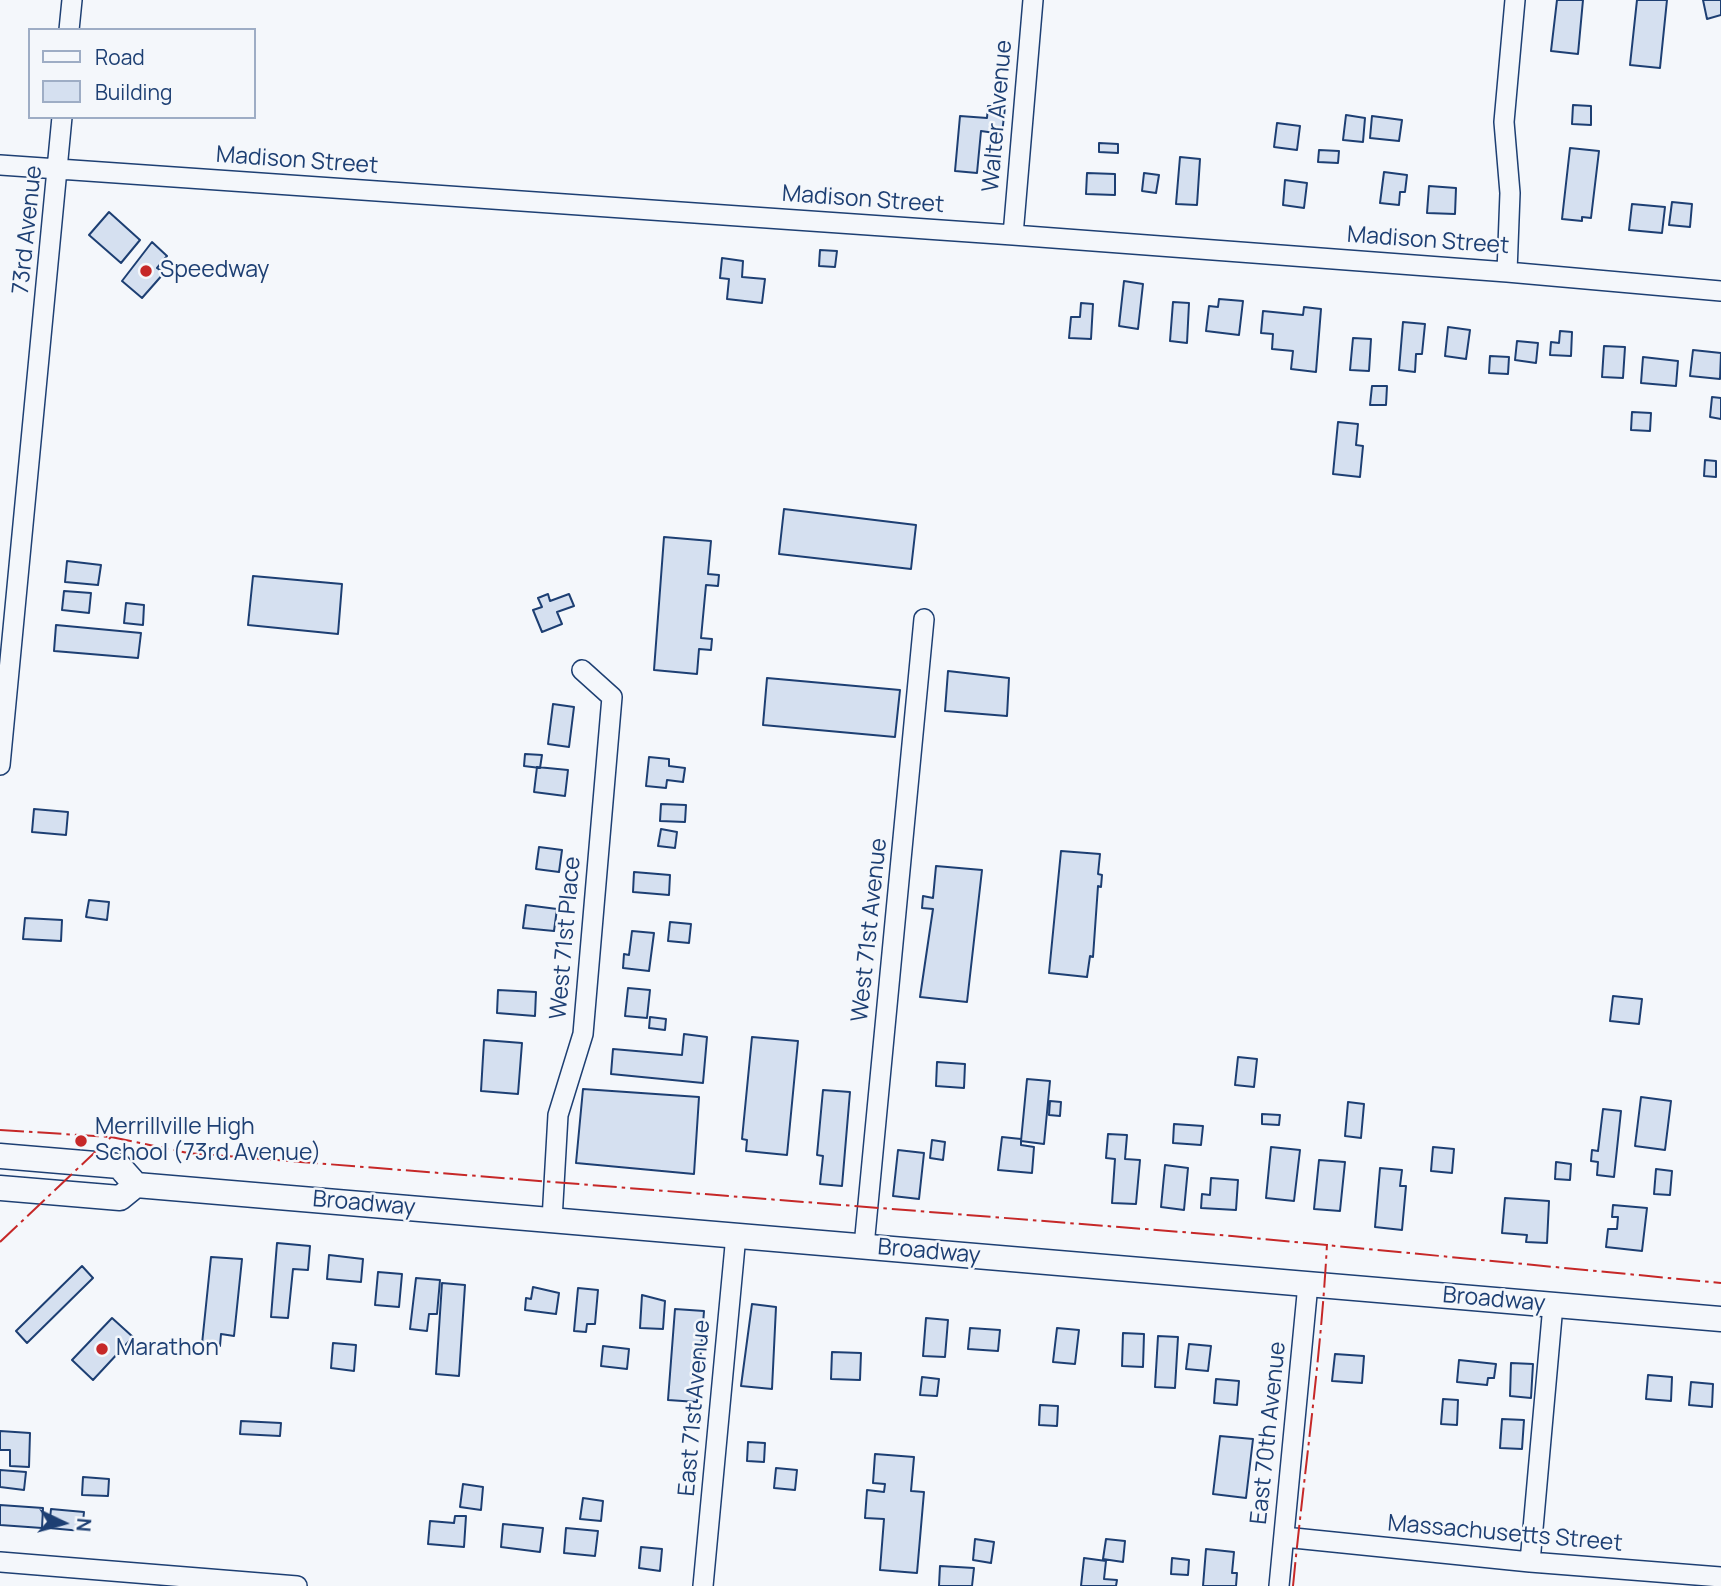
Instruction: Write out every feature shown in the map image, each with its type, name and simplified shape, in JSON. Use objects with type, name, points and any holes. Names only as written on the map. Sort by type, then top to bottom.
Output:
[{"type":"main road","points":[[0,1156],[119,1166],[136,1185]]},
{"type":"main road","name":"Broadway","points":[[0,1188],[120,1198],[136,1185],[1721,1319]]},
{"type":"street","points":[[69,28],[72,0]]},
{"type":"street","name":"Walter Avenue","points":[[1013,235],[1033,0]]},
{"type":"street","points":[[1507,272],[1510,193],[1504,122],[1516,0]]},
{"type":"street","name":"73rd Avenue","points":[[0,765],[62,119]]},
{"type":"street","name":"Madison Street","points":[[0,166],[1013,235],[1721,291]]},
{"type":"street","name":"West 71st Avenue","points":[[864,1246],[924,619]]},
{"type":"street","name":"West 71st Place","points":[[552,1220],[558,1115],[583,1034],[612,697],[582,670]]},
{"type":"street","name":"East 71st Avenue","points":[[703,1586],[736,1236]]},
{"type":"street","name":"East 70th Avenue","points":[[1279,1586],[1308,1284]]},
{"type":"street","points":[[1530,1562],[1553,1305]]},
{"type":"street","name":"Massachusetts Street","points":[[1284,1537],[1530,1562],[1721,1577]]},
{"type":"street","points":[[0,1562],[297,1586]]},
{"type":"building","points":[[1557,0],[1583,0],[1578,54],[1551,51]]},
{"type":"building","points":[[1637,0],[1667,0],[1660,68],[1630,65]]},
{"type":"building","points":[[1703,0],[1721,0],[1721,15],[1707,19]]},
{"type":"building","points":[[1573,105],[1591,106],[1591,125],[1572,124]]},
{"type":"building","points":[[988,106],[1005,107],[1002,134],[981,131],[977,173],[955,171],[960,116],[987,118]]},
{"type":"building","points":[[1346,115],[1365,118],[1363,142],[1343,140]]},
{"type":"building","points":[[1372,116],[1402,120],[1399,141],[1370,138]]},
{"type":"building","points":[[1277,123],[1300,126],[1297,150],[1274,147]]},
{"type":"building","points":[[1099,143],[1118,144],[1118,153],[1099,152]]},
{"type":"building","points":[[1570,148],[1599,151],[1591,218],[1582,217],[1582,221],[1562,219]]},
{"type":"building","points":[[1319,150],[1339,151],[1338,163],[1318,162]]},
{"type":"building","points":[[1180,157],[1200,159],[1197,205],[1176,204]]},
{"type":"building","points":[[1384,172],[1407,175],[1405,192],[1400,192],[1399,205],[1380,203]]},
{"type":"building","points":[[1087,173],[1115,174],[1115,195],[1086,194]]},
{"type":"building","points":[[1144,173],[1159,175],[1156,193],[1142,191]]},
{"type":"building","points":[[1285,180],[1307,183],[1304,208],[1283,205]]},
{"type":"building","points":[[1429,186],[1456,188],[1455,214],[1427,213]]},
{"type":"building","points":[[1672,202],[1692,204],[1690,227],[1669,225]]},
{"type":"building","points":[[1632,204],[1665,207],[1662,233],[1629,230]]},
{"type":"building","name":"Speedway","points":[[109,212],[140,240],[121,263],[89,235]]},
{"type":"building","name":"Speedway","points":[[152,242],[167,256],[157,268],[164,273],[142,298],[122,281]]},
{"type":"building","points":[[820,250],[837,251],[835,267],[819,266]]},
{"type":"building","points":[[722,258],[743,261],[742,277],[765,279],[762,303],[727,299],[729,279],[720,278]]},
{"type":"building","points":[[1124,281],[1143,284],[1138,329],[1119,326]]},
{"type":"building","points":[[1219,299],[1243,301],[1239,335],[1206,331],[1209,306],[1218,307]]},
{"type":"building","points":[[1173,302],[1189,303],[1187,343],[1170,341]]},
{"type":"building","points":[[1081,303],[1093,304],[1091,339],[1069,338],[1071,317],[1080,317]]},
{"type":"building","points":[[1304,307],[1321,309],[1316,372],[1291,369],[1293,351],[1272,349],[1273,334],[1261,333],[1263,311],[1303,315]]},
{"type":"building","points":[[1403,322],[1425,324],[1422,354],[1416,354],[1415,372],[1399,370]]},
{"type":"building","points":[[1448,327],[1470,330],[1466,359],[1445,356]]},
{"type":"building","points":[[1560,331],[1572,332],[1571,356],[1550,355],[1551,342],[1559,343]]},
{"type":"building","points":[[1353,338],[1371,339],[1369,371],[1350,370]]},
{"type":"building","points":[[1517,341],[1538,343],[1536,363],[1515,360]]},
{"type":"building","points":[[1604,346],[1625,347],[1623,378],[1602,377]]},
{"type":"building","points":[[1693,350],[1721,353],[1720,379],[1690,376]]},
{"type":"building","points":[[1490,356],[1509,357],[1508,374],[1489,373]]},
{"type":"building","points":[[1643,357],[1678,361],[1676,386],[1641,383]]},
{"type":"building","points":[[1372,386],[1387,386],[1386,405],[1370,405]]},
{"type":"building","points":[[1712,397],[1721,398],[1721,419],[1710,417]]},
{"type":"building","points":[[1632,412],[1651,413],[1650,431],[1631,430]]},
{"type":"building","points":[[1338,422],[1358,424],[1356,445],[1363,446],[1360,477],[1333,474]]},
{"type":"building","points":[[1705,460],[1716,461],[1716,477],[1704,476]]},
{"type":"building","points":[[784,509],[916,525],[911,569],[779,554]]},
{"type":"building","points":[[664,537],[711,541],[708,574],[719,575],[718,586],[706,585],[701,638],[712,639],[711,650],[699,649],[697,674],[654,670]]},
{"type":"building","points":[[67,561],[101,565],[98,585],[65,582]]},
{"type":"building","points":[[253,576],[342,584],[338,634],[248,625]]},
{"type":"building","points":[[64,591],[91,593],[89,613],[62,610]]},
{"type":"building","points":[[548,594],[550,601],[569,594],[574,606],[557,612],[562,624],[542,632],[533,610],[542,607],[538,598]]},
{"type":"building","points":[[126,603],[144,605],[143,625],[124,623]]},
{"type":"building","points":[[56,625],[141,633],[138,658],[54,651]]},
{"type":"building","points":[[948,671],[1009,678],[1007,716],[945,711]]},
{"type":"building","points":[[767,678],[900,690],[895,737],[763,725]]},
{"type":"building","points":[[553,704],[574,707],[569,747],[548,744]]},
{"type":"building","points":[[525,754],[542,755],[540,768],[524,766]]},
{"type":"building","points":[[649,757],[669,759],[669,766],[685,768],[683,782],[667,780],[666,788],[646,786]]},
{"type":"building","points":[[537,767],[568,770],[565,796],[534,792]]},
{"type":"building","points":[[661,804],[686,805],[685,822],[660,821]]},
{"type":"building","points":[[34,809],[68,812],[66,835],[32,832]]},
{"type":"building","points":[[661,829],[677,832],[675,848],[658,846]]},
{"type":"building","points":[[539,847],[562,850],[559,872],[536,869]]},
{"type":"building","points":[[1061,851],[1100,854],[1098,874],[1102,875],[1101,887],[1098,886],[1093,957],[1090,956],[1087,977],[1049,973]]},
{"type":"building","points":[[936,866],[982,870],[967,1002],[920,997],[933,909],[922,908],[923,896],[933,898]]},
{"type":"building","points":[[634,872],[670,875],[669,895],[633,892]]},
{"type":"building","points":[[89,900],[109,902],[107,920],[86,917]]},
{"type":"building","points":[[526,905],[557,909],[554,931],[523,928]]},
{"type":"building","points":[[25,918],[62,920],[61,941],[23,939]]},
{"type":"building","points":[[670,922],[691,924],[689,943],[668,941]]},
{"type":"building","points":[[632,931],[654,933],[649,971],[623,968],[624,954],[629,955]]},
{"type":"building","points":[[628,988],[650,990],[647,1018],[625,1016]]},
{"type":"building","points":[[498,990],[536,992],[535,1016],[497,1013]]},
{"type":"building","points":[[1613,996],[1642,999],[1639,1024],[1610,1021]]},
{"type":"building","points":[[650,1017],[666,1019],[665,1030],[649,1028]]},
{"type":"building","points":[[684,1034],[707,1037],[703,1083],[611,1074],[613,1049],[682,1055]]},
{"type":"building","points":[[752,1037],[798,1041],[787,1155],[746,1151],[747,1140],[742,1139]]},
{"type":"building","points":[[484,1040],[522,1043],[518,1094],[481,1091]]},
{"type":"building","points":[[1238,1057],[1257,1059],[1254,1087],[1235,1085]]},
{"type":"building","points":[[937,1062],[965,1064],[964,1088],[936,1086]]},
{"type":"building","points":[[1027,1079],[1050,1081],[1044,1144],[1021,1141]]},
{"type":"building","points":[[583,1089],[699,1097],[694,1174],[576,1163]]},
{"type":"building","points":[[823,1090],[850,1092],[842,1186],[820,1184],[823,1156],[817,1155]]},
{"type":"building","points":[[1641,1097],[1671,1101],[1665,1150],[1635,1146]]},
{"type":"building","points":[[1050,1101],[1061,1102],[1060,1116],[1049,1115]]},
{"type":"building","points":[[1348,1102],[1364,1104],[1361,1138],[1345,1136]]},
{"type":"building","points":[[1603,1109],[1621,1111],[1614,1177],[1597,1175],[1598,1162],[1591,1161],[1592,1150],[1598,1151]]},
{"type":"building","points":[[1262,1114],[1280,1115],[1279,1125],[1262,1124]]},
{"type":"building","points":[[1174,1124],[1203,1126],[1201,1145],[1173,1143]]},
{"type":"building","points":[[1108,1134],[1127,1135],[1125,1159],[1140,1160],[1136,1204],[1112,1203],[1115,1159],[1106,1158]]},
{"type":"building","points":[[1002,1137],[1021,1139],[1021,1145],[1034,1147],[1032,1173],[998,1170]]},
{"type":"building","points":[[932,1140],[945,1142],[943,1160],[930,1158]]},
{"type":"building","points":[[1271,1147],[1300,1150],[1294,1201],[1266,1198]]},
{"type":"building","points":[[1433,1147],[1454,1149],[1452,1173],[1431,1171]]},
{"type":"building","points":[[898,1150],[924,1153],[919,1199],[893,1196]]},
{"type":"building","points":[[1319,1160],[1345,1162],[1340,1211],[1314,1209]]},
{"type":"building","points":[[1556,1162],[1571,1164],[1570,1180],[1555,1179]]},
{"type":"building","points":[[1165,1165],[1188,1168],[1184,1210],[1161,1207]]},
{"type":"building","points":[[1380,1168],[1402,1170],[1400,1186],[1406,1186],[1402,1230],[1375,1227]]},
{"type":"building","points":[[1656,1169],[1672,1171],[1670,1195],[1654,1194]]},
{"type":"building","points":[[1211,1178],[1238,1180],[1236,1210],[1201,1208],[1202,1194],[1210,1195]]},
{"type":"building","points":[[1505,1198],[1549,1201],[1547,1243],[1526,1242],[1527,1235],[1502,1233]]},
{"type":"building","points":[[1613,1205],[1647,1208],[1642,1251],[1606,1247],[1608,1229],[1617,1229],[1618,1217],[1612,1217]]},
{"type":"building","points":[[277,1243],[310,1246],[308,1270],[293,1269],[288,1318],[271,1317]]},
{"type":"building","points":[[329,1255],[363,1259],[361,1282],[327,1279]]},
{"type":"building","points":[[211,1257],[242,1259],[234,1336],[221,1334],[220,1346],[202,1344]]},
{"type":"building","name":"Marathon","points":[[82,1266],[93,1278],[27,1343],[16,1331]]},
{"type":"building","points":[[378,1272],[402,1274],[399,1307],[375,1305]]},
{"type":"building","points":[[416,1278],[440,1280],[437,1314],[429,1314],[427,1331],[410,1329]]},
{"type":"building","points":[[442,1283],[465,1285],[459,1376],[436,1374]]},
{"type":"building","points":[[533,1287],[559,1293],[556,1314],[525,1310],[526,1298],[531,1299]]},
{"type":"building","points":[[578,1288],[598,1290],[595,1324],[587,1324],[586,1332],[574,1331]]},
{"type":"building","points":[[642,1295],[665,1301],[663,1329],[640,1328]]},
{"type":"building","points":[[752,1304],[776,1307],[772,1389],[741,1386]]},
{"type":"building","points":[[675,1309],[704,1311],[697,1402],[668,1400]]},
{"type":"building","name":"Marathon","points":[[112,1318],[133,1337],[93,1380],[72,1360]]},
{"type":"building","points":[[926,1318],[948,1320],[945,1357],[923,1356]]},
{"type":"building","points":[[970,1328],[1000,1330],[998,1351],[968,1349]]},
{"type":"building","points":[[1057,1328],[1079,1330],[1075,1364],[1053,1362]]},
{"type":"building","points":[[1123,1333],[1144,1334],[1143,1367],[1122,1366]]},
{"type":"building","points":[[1158,1336],[1178,1337],[1175,1388],[1155,1387]]},
{"type":"building","points":[[333,1343],[356,1345],[354,1371],[331,1368]]},
{"type":"building","points":[[1189,1344],[1211,1346],[1208,1371],[1186,1369]]},
{"type":"building","points":[[603,1346],[629,1349],[627,1369],[601,1366]]},
{"type":"building","points":[[832,1352],[861,1353],[860,1380],[831,1379]]},
{"type":"building","points":[[1335,1354],[1364,1356],[1362,1383],[1332,1381]]},
{"type":"building","points":[[1459,1360],[1496,1364],[1494,1378],[1488,1378],[1487,1385],[1457,1382]]},
{"type":"building","points":[[1511,1363],[1533,1364],[1531,1398],[1510,1396]]},
{"type":"building","points":[[1648,1375],[1672,1377],[1671,1401],[1646,1399]]},
{"type":"building","points":[[922,1377],[939,1379],[937,1396],[920,1395]]},
{"type":"building","points":[[1216,1379],[1239,1381],[1237,1405],[1214,1403]]},
{"type":"building","points":[[1691,1382],[1713,1384],[1712,1407],[1689,1405]]},
{"type":"building","points":[[1443,1399],[1458,1400],[1457,1425],[1441,1424]]},
{"type":"building","points":[[1040,1405],[1058,1406],[1057,1426],[1039,1425]]},
{"type":"building","points":[[1502,1419],[1524,1420],[1522,1449],[1500,1448]]},
{"type":"building","points":[[241,1421],[281,1423],[280,1436],[240,1434]]},
{"type":"building","points":[[0,1431],[30,1433],[29,1467],[10,1466],[10,1450],[0,1450]]},
{"type":"building","points":[[1220,1436],[1253,1439],[1246,1498],[1213,1494]]},
{"type":"building","points":[[748,1442],[765,1443],[764,1462],[747,1461]]},
{"type":"building","points":[[875,1454],[914,1457],[911,1491],[924,1492],[917,1573],[880,1570],[884,1519],[865,1518],[867,1490],[884,1492],[885,1484],[873,1483]]},
{"type":"building","points":[[776,1468],[797,1470],[795,1490],[774,1488]]},
{"type":"building","points":[[0,1470],[26,1472],[24,1490],[0,1487]]},
{"type":"building","points":[[83,1477],[109,1479],[108,1496],[82,1495]]},
{"type":"building","points":[[463,1484],[483,1487],[481,1510],[460,1507]]},
{"type":"building","points":[[583,1498],[603,1501],[601,1521],[580,1519]]},
{"type":"building","points":[[0,1505],[43,1508],[42,1528],[0,1525]]},
{"type":"building","points":[[51,1509],[84,1512],[82,1531],[49,1528]]},
{"type":"building","points":[[455,1516],[466,1516],[464,1547],[428,1544],[430,1521],[454,1523]]},
{"type":"building","points":[[503,1524],[543,1528],[540,1552],[501,1547]]},
{"type":"building","points":[[566,1528],[598,1531],[595,1556],[564,1553]]},
{"type":"building","points":[[975,1539],[994,1542],[991,1563],[973,1560]]},
{"type":"building","points":[[1106,1539],[1125,1541],[1123,1562],[1103,1559]]},
{"type":"building","points":[[641,1547],[662,1549],[660,1571],[639,1568]]},
{"type":"building","points":[[1206,1549],[1234,1552],[1232,1573],[1237,1573],[1236,1586],[1203,1586]]},
{"type":"building","points":[[1084,1558],[1106,1561],[1104,1579],[1117,1580],[1116,1586],[1081,1586]]},
{"type":"building","points":[[1172,1558],[1189,1560],[1188,1575],[1171,1574]]},
{"type":"building","points":[[940,1566],[974,1568],[972,1586],[939,1586]]},
{"type":"power","points":[[0,1130],[111,1137]]},
{"type":"power","points":[[0,1242],[111,1137],[188,1153],[1232,1236],[1721,1283]]},
{"type":"power","points":[[1293,1586],[1317,1373],[1327,1244]]},
{"type":"place","name":"Speedway","points":[[146,271]]},
{"type":"place","name":"Merrillville High School (73rd Avenue)","points":[[81,1141]]},
{"type":"place","name":"Marathon","points":[[102,1349]]}]
